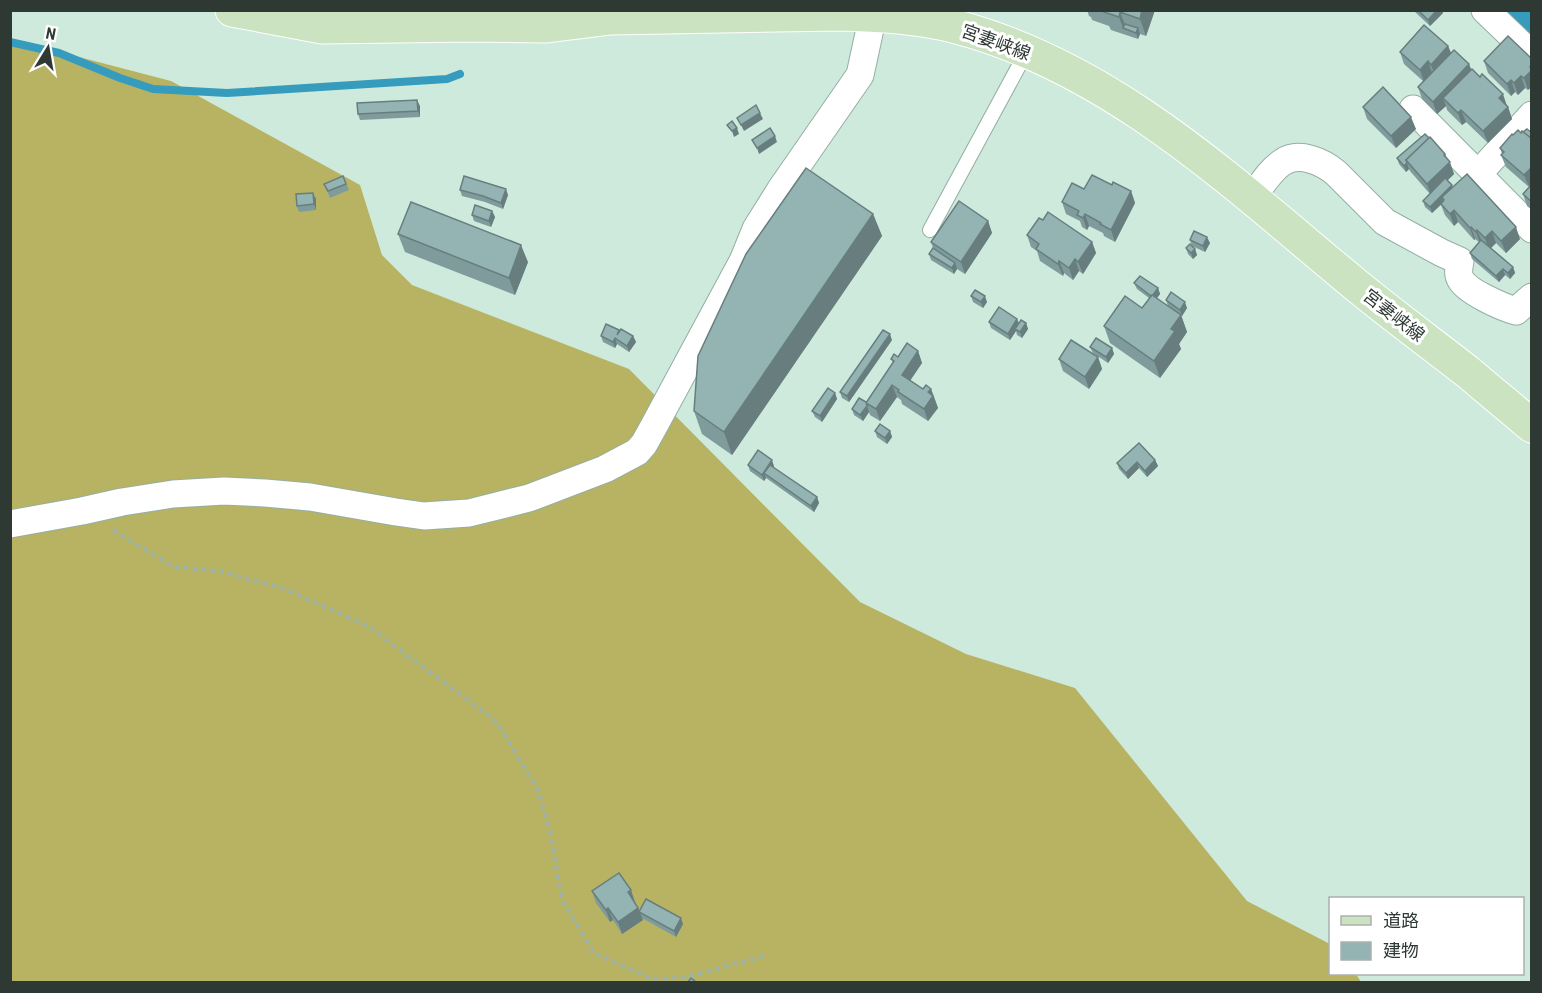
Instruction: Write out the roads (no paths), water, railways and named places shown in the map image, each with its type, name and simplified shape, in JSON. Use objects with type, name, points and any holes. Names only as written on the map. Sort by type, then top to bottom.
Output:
[{"type":"main road","name":"宮妻峡線","points":[[232,10],[322,27],[472,25],[546,27],[611,18],[873,15],[955,27],[993,39],[1027,51],[1092,84],[1176,137],[1360,289],[1532,426]]},
{"type":"street","points":[[1485,10],[1532,55]]},
{"type":"street","points":[[10,524],[173,494],[224,491],[310,497],[424,516],[469,513],[529,498],[605,469],[637,452],[654,426],[743,261],[756,229],[860,75],[873,15]]},
{"type":"street","points":[[1413,109],[1532,229]]},
{"type":"street","points":[[1478,174],[1532,115]]},
{"type":"street","points":[[1252,198],[1284,161],[1295,158],[1317,161],[1336,173],[1385,222],[1460,261],[1458,273],[1461,282],[1475,292],[1500,307],[1516,311],[1532,297]]},
{"type":"lane","points":[[930,230],[1027,51]]},
{"type":"waterway","points":[[1523,10],[1532,19]]},
{"type":"waterway","points":[[10,42],[59,53],[153,89],[227,93],[447,79],[460,74]]}]
